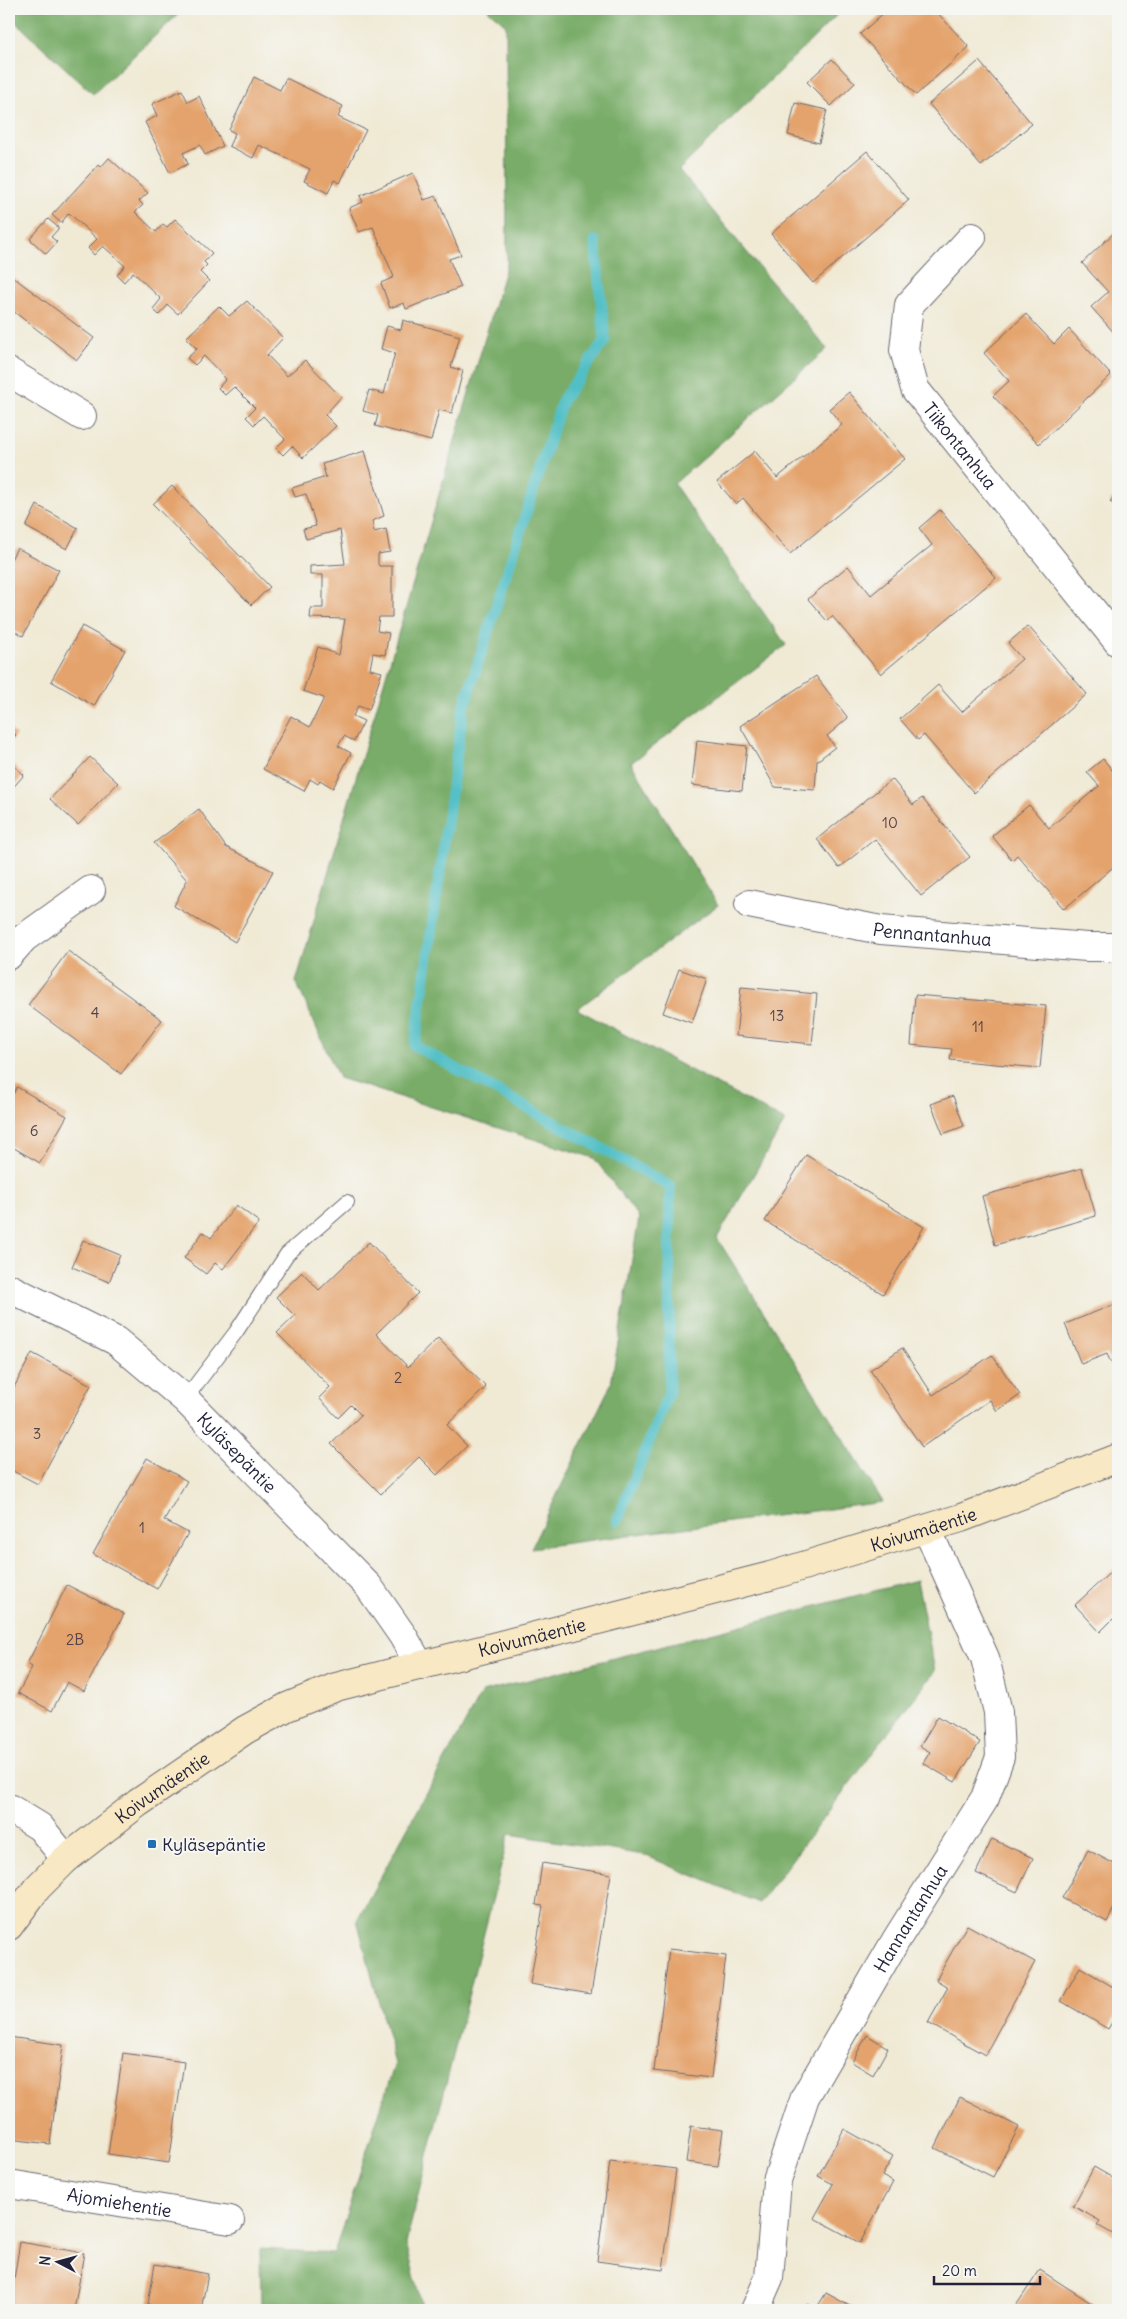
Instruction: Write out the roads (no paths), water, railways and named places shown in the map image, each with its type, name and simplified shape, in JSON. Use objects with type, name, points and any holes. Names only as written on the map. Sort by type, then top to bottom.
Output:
[{"type":"street","name":"Tiikontanhua","points":[[972,237],[909,304],[904,350],[915,389],[1118,642]]},
{"type":"street","points":[[9,372],[82,416]]},
{"type":"street","points":[[9,955],[24,938],[91,890]]},
{"type":"street","name":"Pennantanhua","points":[[749,904],[880,930],[1087,947],[1118,947]]},
{"type":"street","name":"Kyläsepäntie","points":[[9,1288],[116,1341],[185,1399],[369,1587],[403,1636],[420,1666]]},
{"type":"street","name":"Koivumäentie","points":[[9,1926],[37,1888],[66,1859],[138,1803],[245,1730],[287,1707],[336,1687],[770,1576],[927,1529],[1118,1458]]},
{"type":"street","name":"Hannantanhua","points":[[755,2310],[769,2278],[777,2181],[805,2097],[896,1940],[985,1798],[1000,1757],[998,1712],[985,1658],[927,1529]]},
{"type":"street","points":[[9,1808],[40,1827],[66,1859]]},
{"type":"street","name":"Ajomiehentie","points":[[9,2184],[230,2220]]},
{"type":"lane","points":[[185,1399],[236,1332],[287,1254],[347,1202]]},
{"type":"waterway","points":[[595,241],[605,340],[562,401],[463,710],[415,1046],[670,1186],[669,1392],[617,1521]]},
{"type":"place","name":"Kyläsepäntie","points":[[152,1844]]}]
